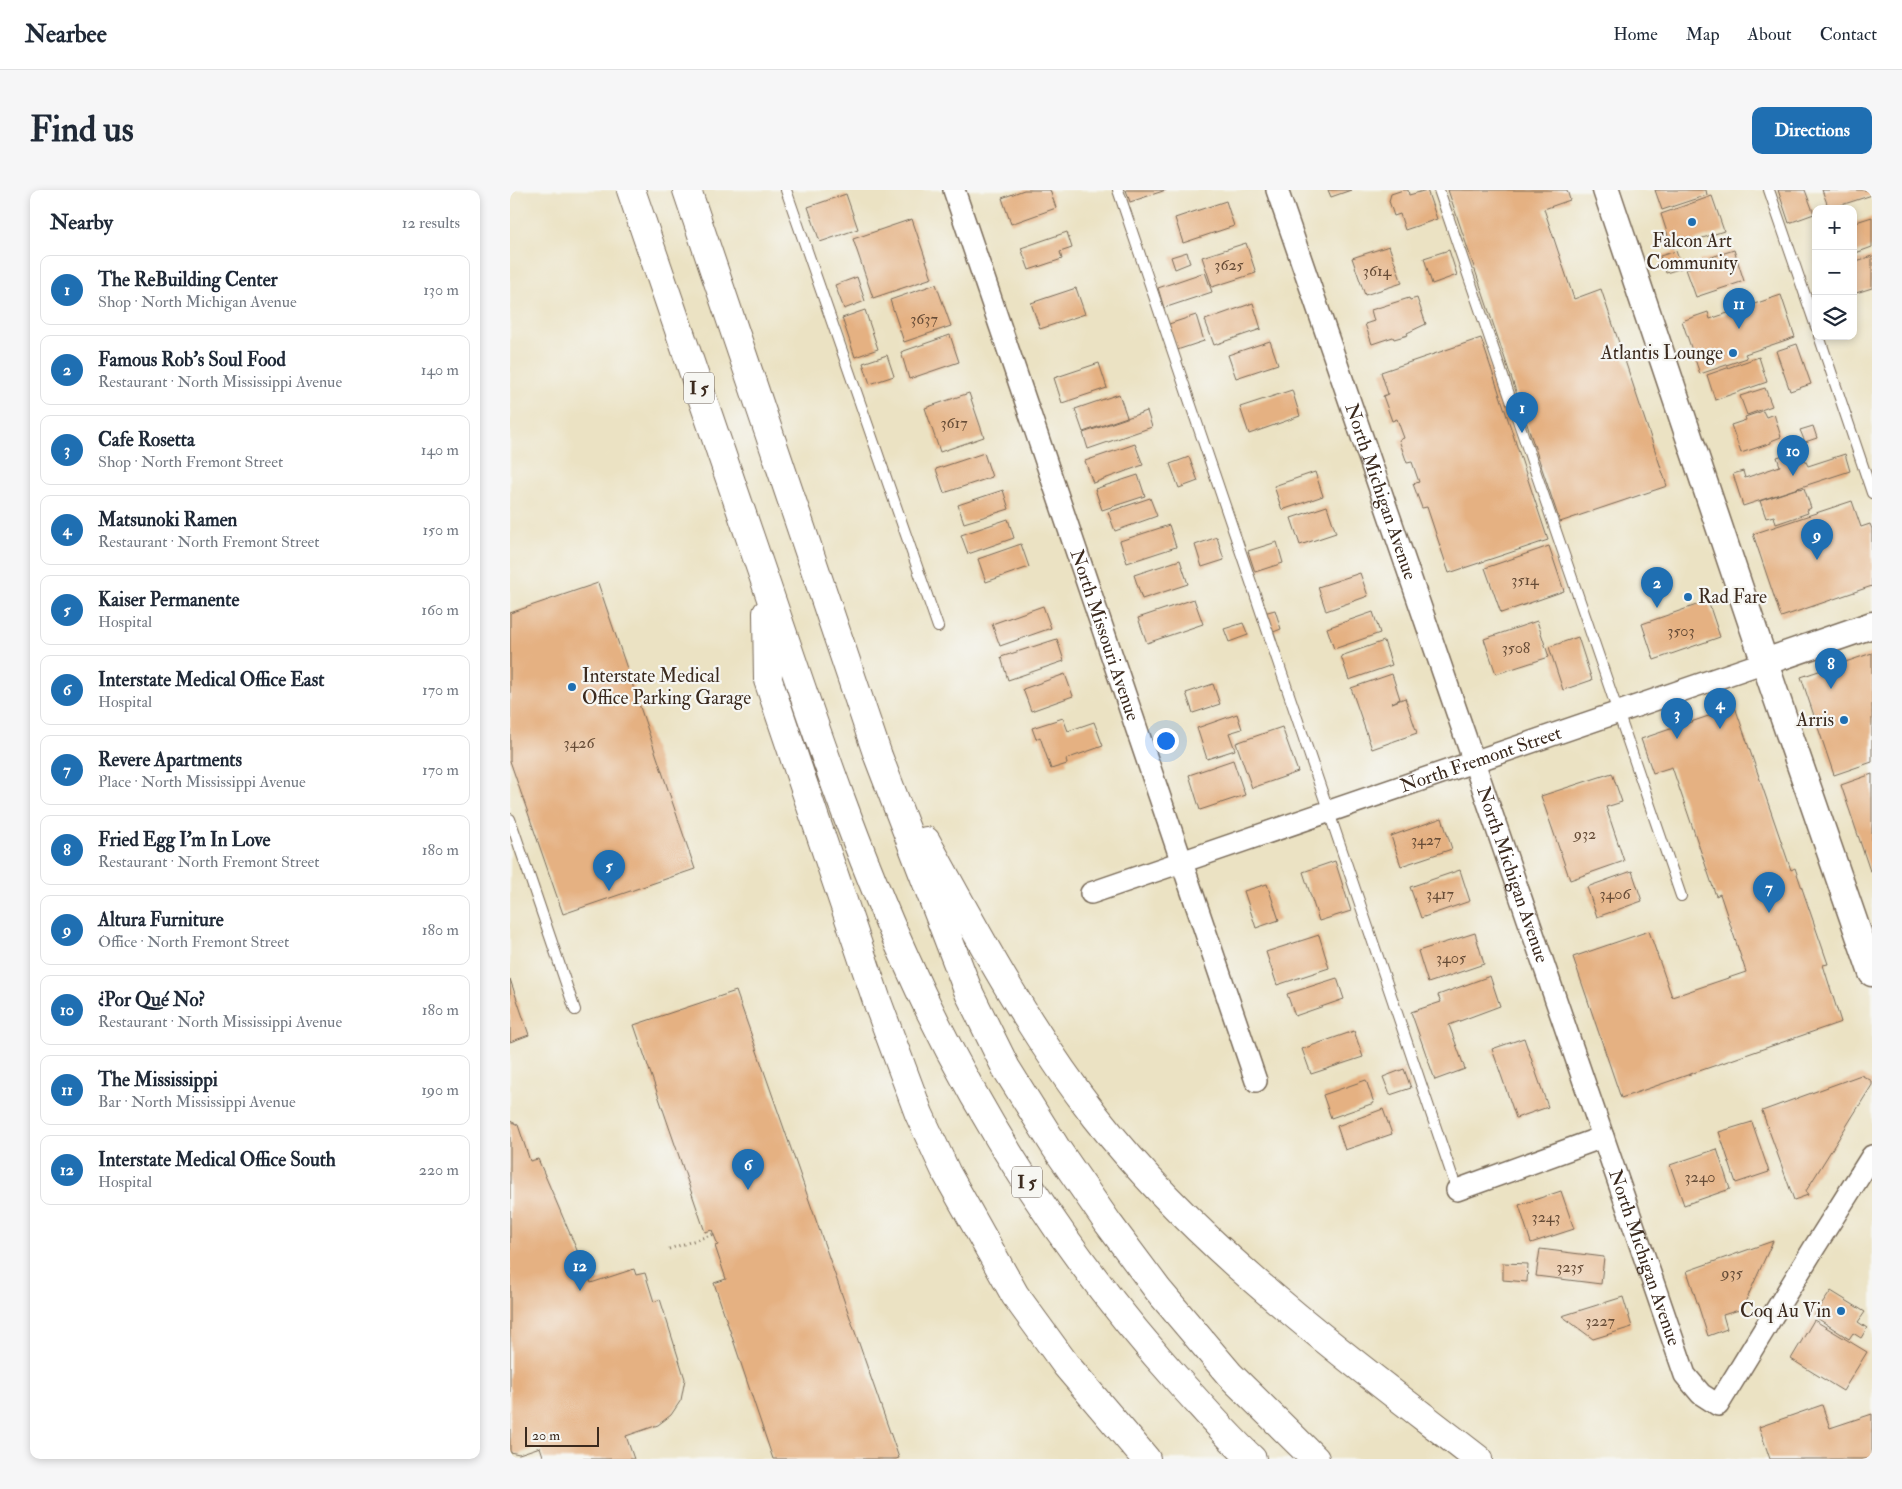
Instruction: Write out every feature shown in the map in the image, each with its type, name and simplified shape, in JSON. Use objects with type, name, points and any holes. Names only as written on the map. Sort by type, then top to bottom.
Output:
[{"type":"highway","name":"I 5","points":[[631,190],[826,758],[866,864],[906,961],[972,1090],[1004,1146],[1044,1208],[1097,1283],[1154,1354],[1236,1445],[1252,1459]]},
{"type":"highway","name":"I 5","points":[[687,190],[878,756],[969,993],[1006,1068],[1056,1148],[1108,1223],[1158,1290],[1230,1374],[1315,1459]]},
{"type":"highway","points":[[767,586],[768,680],[878,1004],[919,1114],[946,1172],[1015,1296],[1066,1365],[1146,1459]]},
{"type":"highway","points":[[878,756],[1018,1005],[1068,1081],[1134,1163],[1182,1214],[1266,1291],[1478,1459]]},
{"type":"street","name":"North Missouri Avenue","points":[[954,190],[1256,1081]]},
{"type":"street","name":"North Michigan Avenue","points":[[1277,190],[1685,1375],[1701,1394],[1718,1405],[1872,1156]]},
{"type":"street","points":[[1606,190],[1872,973]]},
{"type":"street","name":"North Fremont Street","points":[[1091,893],[1872,625]]},
{"type":"street","points":[[1457,1190],[1603,1137]]},
{"type":"lane","points":[[786,190],[938,627]]},
{"type":"lane","points":[[1118,190],[1327,812],[1457,1190]]},
{"type":"lane","points":[[1439,190],[1681,896]]},
{"type":"lane","points":[[1769,190],[1812,315]]},
{"type":"lane","points":[[1820,340],[1872,493]]},
{"type":"lane","points":[[510,819],[575,1010]]},
{"type":"path","points":[[669,1249],[714,1234]]},
{"type":"building","points":[[1024,190],[1050,190],[1056,208],[1011,224],[1002,198]]},
{"type":"building","points":[[1126,190],[1166,190],[1130,202]]},
{"type":"building","points":[[1328,190],[1351,190],[1331,197]]},
{"type":"building","points":[[1408,190],[1409,195],[1427,190],[1437,219],[1405,230],[1400,214],[1394,216],[1389,201],[1391,194]]},
{"type":"building","points":[[1448,190],[1567,190],[1570,200],[1544,209],[1574,299],[1601,289],[1667,486],[1560,522]]},
{"type":"building","points":[[1655,190],[1706,190],[1707,195],[1662,210]]},
{"type":"building","points":[[1778,190],[1805,190],[1812,209],[1812,215],[1789,223]]},
{"type":"building","points":[[1822,190],[1872,190],[1872,195],[1841,205],[1828,205]]},
{"type":"building","points":[[846,194],[858,229],[820,242],[808,207]]},
{"type":"building","name":"Falcon Art Community","points":[[1712,196],[1724,231],[1672,248],[1661,214]]},
{"type":"building","points":[[1226,201],[1234,226],[1183,243],[1175,218]]},
{"type":"building","points":[[1872,217],[1872,247],[1857,253],[1857,250],[1857,222]]},
{"type":"building","points":[[912,219],[932,278],[873,298],[853,239]]},
{"type":"building","points":[[1067,232],[1072,248],[1060,252],[1062,259],[1029,270],[1021,248]]},
{"type":"building","points":[[1246,243],[1256,273],[1212,287],[1202,257]]},
{"type":"building","points":[[1389,246],[1402,283],[1365,295],[1352,258]]},
{"type":"building","points":[[1449,250],[1457,275],[1432,284],[1424,258]]},
{"type":"building","points":[[1734,250],[1744,281],[1696,297],[1686,269],[1700,264],[1699,261]]},
{"type":"building","points":[[1676,251],[1682,268],[1666,273],[1660,256]]},
{"type":"building","points":[[1187,252],[1190,263],[1175,269],[1171,257]]},
{"type":"building","points":[[1872,256],[1872,288],[1857,293],[1857,261]]},
{"type":"building","points":[[1205,272],[1212,292],[1164,308],[1158,288]]},
{"type":"building","points":[[857,277],[865,301],[844,309],[835,285]]},
{"type":"building","points":[[936,284],[951,326],[904,342],[890,300]]},
{"type":"building","points":[[1076,288],[1085,314],[1040,329],[1031,303]]},
{"type":"building","points":[[1781,295],[1795,337],[1745,354],[1747,358],[1700,374],[1682,321],[1708,312],[1710,319]]},
{"type":"building","points":[[1409,298],[1410,300],[1417,298],[1426,324],[1407,333],[1408,335],[1394,339],[1393,337],[1372,344],[1365,324],[1374,321],[1371,310]]},
{"type":"building","points":[[1253,303],[1261,329],[1214,345],[1205,320]]},
{"type":"building","points":[[865,310],[878,349],[855,357],[842,318]]},
{"type":"building","points":[[1196,315],[1204,341],[1177,350],[1169,324]]},
{"type":"building","points":[[950,335],[959,362],[909,379],[901,352]]},
{"type":"building","points":[[1481,338],[1548,540],[1449,573],[1427,507],[1422,508],[1413,484],[1419,482],[1412,462],[1407,463],[1399,440],[1404,438],[1397,419],[1392,421],[1383,396],[1388,394],[1381,372]]},
{"type":"building","points":[[1270,341],[1278,364],[1236,378],[1228,355]]},
{"type":"building","points":[[1797,344],[1811,384],[1790,391],[1776,351]]},
{"type":"building","points":[[887,355],[894,376],[870,384],[863,363]]},
{"type":"building","points":[[1759,357],[1767,382],[1715,400],[1707,375]]},
{"type":"building","points":[[1099,363],[1107,388],[1062,403],[1054,378]]},
{"type":"building","points":[[1765,388],[1772,406],[1747,415],[1740,396]]},
{"type":"building","points":[[1292,390],[1300,416],[1249,434],[1240,407]]},
{"type":"building","points":[[969,393],[984,437],[940,452],[925,408]]},
{"type":"building","points":[[1119,394],[1127,417],[1083,432],[1075,409]]},
{"type":"building","points":[[1147,411],[1152,427],[1088,449],[1083,433]]},
{"type":"building","points":[[1763,411],[1766,417],[1774,414],[1781,437],[1771,441],[1771,443],[1741,453],[1731,425],[1746,420],[1745,417]]},
{"type":"building","points":[[1813,426],[1817,438],[1805,442],[1800,430]]},
{"type":"building","points":[[1135,444],[1143,465],[1093,483],[1085,461]]},
{"type":"building","points":[[1800,450],[1808,466],[1845,454],[1850,471],[1743,506],[1733,474],[1743,471],[1745,478],[1780,466],[1777,457]]},
{"type":"building","points":[[984,453],[992,477],[944,493],[936,469]]},
{"type":"building","points":[[1189,457],[1198,481],[1179,488],[1170,464]]},
{"type":"building","points":[[1315,472],[1323,496],[1282,510],[1274,486]]},
{"type":"building","points":[[1138,475],[1145,496],[1102,510],[1095,489]]},
{"type":"building","points":[[1804,488],[1811,508],[1807,510],[1808,513],[1776,524],[1774,516],[1766,518],[1760,501]]},
{"type":"building","points":[[1003,490],[1009,509],[964,523],[958,505]]},
{"type":"building","points":[[1150,498],[1157,516],[1115,531],[1108,512]]},
{"type":"building","points":[[1852,501],[1861,527],[1870,524],[1872,529],[1872,586],[1781,617],[1753,534]]},
{"type":"building","points":[[1327,506],[1336,533],[1300,545],[1291,518]]},
{"type":"building","points":[[1008,519],[1014,538],[968,554],[961,535]]},
{"type":"building","points":[[1169,525],[1176,547],[1127,563],[1120,541]]},
{"type":"building","points":[[1217,537],[1224,560],[1202,567],[1195,545]]},
{"type":"building","points":[[1277,542],[1283,563],[1255,572],[1248,551]]},
{"type":"building","points":[[1021,544],[1029,567],[986,582],[978,559]]},
{"type":"building","points":[[1549,546],[1564,591],[1501,613],[1485,568]]},
{"type":"building","points":[[1180,560],[1188,584],[1142,599],[1134,575]]},
{"type":"building","points":[[1360,573],[1368,596],[1326,611],[1318,587]]},
{"type":"building","name":"Interstate Medical Office Parking Garage","points":[[598,583],[695,869],[563,914],[510,761],[510,613]]},
{"type":"building","points":[[1194,599],[1203,624],[1147,643],[1138,618]]},
{"type":"building","points":[[1708,601],[1720,637],[1654,660],[1642,624]]},
{"type":"building","points":[[1043,606],[1051,628],[1000,646],[992,624]]},
{"type":"building","points":[[1275,610],[1281,629],[1271,633],[1264,613]]},
{"type":"building","points":[[1373,612],[1380,633],[1334,649],[1327,628]]},
{"type":"building","points":[[1537,621],[1549,657],[1496,674],[1484,639]]},
{"type":"building","points":[[1243,623],[1248,635],[1229,642],[1224,629]]},
{"type":"building","points":[[1578,637],[1592,680],[1563,690],[1549,647]]},
{"type":"building","points":[[1057,639],[1064,661],[1008,680],[1001,657]]},
{"type":"building","points":[[1384,641],[1392,665],[1349,680],[1341,656]]},
{"type":"building","name":"Arris","points":[[1872,653],[1872,762],[1834,775],[1801,677]]},
{"type":"building","points":[[1065,674],[1073,696],[1031,711],[1023,689]]},
{"type":"building","points":[[1392,674],[1400,699],[1392,703],[1405,698],[1417,733],[1372,749],[1351,688]]},
{"type":"building","points":[[1213,684],[1220,704],[1193,713],[1186,693]]},
{"type":"building","points":[[1735,707],[1791,870],[1795,868],[1828,964],[1823,965],[1841,1022],[1621,1098],[1573,957],[1649,931],[1672,997],[1746,972],[1720,894],[1716,896],[1672,767],[1653,773],[1641,739]]},
{"type":"building","points":[[1237,714],[1242,729],[1229,733],[1235,750],[1207,759],[1197,728]]},
{"type":"building","points":[[1063,718],[1068,731],[1094,722],[1103,746],[1066,759],[1067,764],[1051,769],[1040,737],[1036,739],[1032,728]]},
{"type":"building","points":[[1282,727],[1298,772],[1252,788],[1236,743]]},
{"type":"building","points":[[1233,760],[1245,795],[1200,810],[1189,775]]},
{"type":"building","points":[[1612,773],[1622,802],[1606,807],[1624,861],[1570,880],[1541,796]]},
{"type":"building","points":[[1872,774],[1872,870],[1870,871],[1841,785]]},
{"type":"building","points":[[1442,818],[1452,849],[1401,866],[1391,836]]},
{"type":"building","points":[[1335,861],[1351,911],[1319,921],[1303,872]]},
{"type":"building","points":[[1460,870],[1470,901],[1421,918],[1410,887]]},
{"type":"building","points":[[1632,871],[1642,901],[1597,917],[1587,887]]},
{"type":"building","points":[[1267,884],[1279,920],[1256,928],[1244,891]]},
{"type":"building","points":[[1475,933],[1484,964],[1428,983],[1418,951]]},
{"type":"building","points":[[1319,935],[1329,968],[1277,985],[1266,952]]},
{"type":"building","points":[[1490,976],[1500,1006],[1449,1025],[1465,1069],[1435,1080],[1411,1012],[1441,1002],[1438,995]]},
{"type":"building","points":[[1337,978],[1344,999],[1295,1016],[1287,994]]},
{"type":"building","points":[[510,979],[529,1035],[510,1042]]},
{"type":"building","points":[[736,991],[899,1458],[773,1459],[714,1283],[726,1279],[715,1246],[718,1245],[712,1230],[705,1232],[634,1025]]},
{"type":"building","points":[[1354,1031],[1363,1057],[1311,1074],[1302,1049]]},
{"type":"building","points":[[1524,1038],[1548,1107],[1516,1118],[1492,1049]]},
{"type":"building","points":[[1404,1069],[1411,1088],[1390,1095],[1383,1077]]},
{"type":"building","points":[[1861,1075],[1872,1081],[1872,1085],[1806,1191],[1808,1195],[1794,1200],[1762,1111]]},
{"type":"building","points":[[1366,1080],[1374,1103],[1331,1118],[1323,1095]]},
{"type":"building","points":[[1383,1109],[1392,1134],[1345,1150],[1337,1126]]},
{"type":"building","points":[[510,1121],[518,1125],[530,1161],[538,1159],[591,1283],[634,1269],[636,1275],[645,1273],[654,1302],[660,1299],[685,1379],[681,1400],[671,1415],[658,1425],[626,1436],[634,1459],[544,1459],[540,1447],[519,1454],[510,1452]]},
{"type":"building","points":[[1752,1122],[1769,1172],[1736,1183],[1719,1132]]},
{"type":"building","points":[[1717,1149],[1730,1189],[1684,1205],[1670,1165]]},
{"type":"building","points":[[1561,1191],[1574,1229],[1531,1243],[1519,1205]]},
{"type":"building","points":[[1773,1241],[1742,1309],[1723,1315],[1727,1329],[1708,1336],[1687,1271]]},
{"type":"building","points":[[1540,1249],[1604,1257],[1601,1284],[1536,1276]]},
{"type":"building","points":[[1503,1263],[1528,1264],[1527,1282],[1503,1280]]},
{"type":"building","points":[[1831,1291],[1865,1312],[1858,1322],[1867,1328],[1861,1338],[1853,1333],[1849,1339],[1814,1316]]},
{"type":"building","points":[[1623,1297],[1632,1327],[1593,1339],[1562,1316]]},
{"type":"building","points":[[1814,1320],[1867,1352],[1843,1391],[1791,1359]]},
{"type":"building","points":[[1822,1405],[1830,1428],[1872,1414],[1872,1459],[1770,1459],[1759,1427]]},
{"type":"place","name":"Falcon Art Community","points":[[1692,222]]},
{"type":"place","name":"The Mississippi","points":[[1739,329]]},
{"type":"place","name":"Atlantis Lounge","points":[[1733,353]]},
{"type":"place","name":"The ReBuilding Center","points":[[1522,433]]},
{"type":"place","name":"¿Por Qué No?","points":[[1793,476]]},
{"type":"place","name":"Altura Furniture","points":[[1817,560]]},
{"type":"place","name":"Rad Fare","points":[[1688,597]]},
{"type":"place","name":"Famous Rob's Soul Food","points":[[1657,608]]},
{"type":"place","name":"Interstate Medical Office Parking Garage","points":[[572,687]]},
{"type":"place","name":"Fried Egg I'm In Love","points":[[1831,689]]},
{"type":"place","name":"Arris","points":[[1844,720]]},
{"type":"place","name":"Matsunoki Ramen","points":[[1720,729]]},
{"type":"place","name":"Cafe Rosetta","points":[[1677,739]]},
{"type":"place","name":"Kaiser Permanente","points":[[609,891]]},
{"type":"place","name":"Revere Apartments","points":[[1769,913]]},
{"type":"place","name":"Interstate Medical Office East","points":[[748,1190]]},
{"type":"place","name":"Interstate Medical Office South","points":[[580,1291]]},
{"type":"place","name":"Coq Au Vin","points":[[1841,1311]]}]
